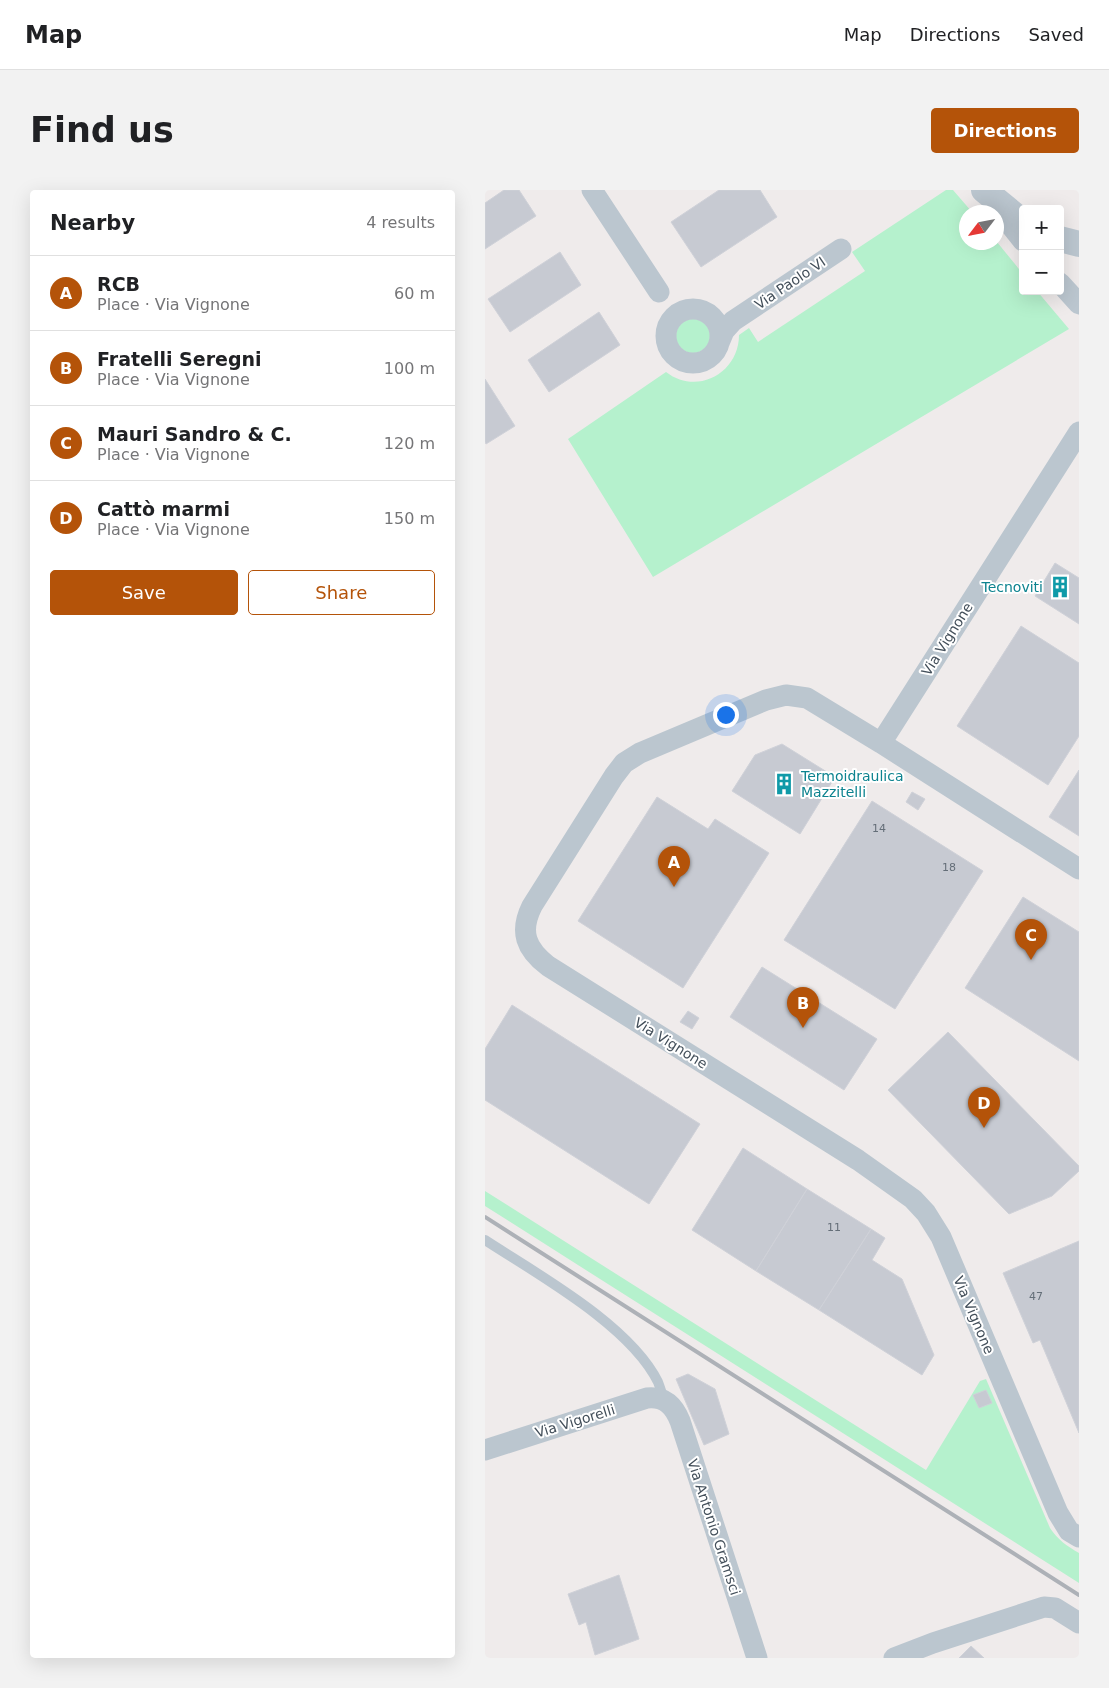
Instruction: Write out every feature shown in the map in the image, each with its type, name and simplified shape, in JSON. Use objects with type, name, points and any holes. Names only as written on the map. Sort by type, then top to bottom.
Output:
[{"type":"street","name":"Via Paolo VI","points":[[592,190],[659,292],[668,312],[667,342],[670,350],[675,356],[687,362],[700,362],[709,358],[715,352],[727,327],[738,317],[841,249]]},
{"type":"street","points":[[983,190],[1019,219]]},
{"type":"street","points":[[983,190],[1019,236]]},
{"type":"street","points":[[1064,240],[1079,244]]},
{"type":"street","points":[[1064,288],[1079,304]]},
{"type":"street","name":"Via Paolo VI","points":[[659,292],[673,304],[723,321],[729,321],[738,317]]},
{"type":"street","points":[[667,329],[676,315],[684,310],[701,312],[716,321],[719,330],[719,343]]},
{"type":"street","name":"Via Vignone","points":[[881,743],[1079,433]]},
{"type":"street","name":"Via Vignone","points":[[1079,869],[807,698],[786,695],[767,700],[633,757],[624,763],[533,906],[525,924],[528,945],[533,953],[548,966],[858,1160],[919,1205],[932,1221],[941,1237],[1058,1512],[1069,1531],[1079,1537]]},
{"type":"street","name":"Via Vigorelli","points":[[485,1450],[647,1398],[665,1400]]},
{"type":"street","name":"Via Antonio Gramsci","points":[[665,1400],[672,1407],[680,1422],[757,1658]]},
{"type":"street","points":[[894,1658],[933,1643],[1044,1607],[1055,1608],[1079,1623]]},
{"type":"lane","points":[[485,1240],[560,1289],[619,1334],[646,1363],[657,1381],[665,1400]]},
{"type":"green space","points":[[946,190],[953,190],[966,205],[959,205],[959,250],[1004,250],[1019,269],[1019,295],[1040,295],[1069,329],[653,577],[568,439],[666,372],[678,379],[690,382],[703,381],[714,377],[724,370],[732,360],[737,348],[739,335],[749,328],[758,342],[865,271],[852,252]]},
{"type":"green space","points":[[693,319],[700,320],[705,324],[709,329],[709,343],[705,348],[700,352],[693,353],[686,352],[681,348],[677,343],[676,336],[677,329],[681,324],[686,320]]},
{"type":"green space","points":[[485,1191],[926,1470],[980,1381],[986,1379],[1050,1528],[1056,1536],[1079,1553],[1079,1583],[485,1206]]},
{"type":"building","points":[[504,190],[519,190],[536,216],[485,249],[485,203]]},
{"type":"building","points":[[719,190],[760,190],[777,217],[701,267],[671,222]]},
{"type":"building","points":[[560,252],[581,285],[510,332],[488,299]]},
{"type":"building","points":[[599,312],[620,345],[549,392],[528,360]]},
{"type":"building","points":[[485,379],[515,426],[486,444],[485,442]]},
{"type":"building","name":"Tecnoviti","points":[[1055,563],[1079,578],[1079,624],[1035,596]]},
{"type":"building","points":[[1021,626],[1079,663],[1079,736],[1048,785],[957,726]]},
{"type":"building","name":"Termoidraulica Mazzitelli","points":[[782,744],[835,777],[800,834],[732,791],[755,755]]},
{"type":"building","points":[[1079,770],[1079,836],[1049,817]]},
{"type":"building","points":[[912,792],[925,799],[918,810],[906,802]]},
{"type":"building","points":[[657,797],[708,829],[715,819],[769,853],[683,988],[578,921]]},
{"type":"building","points":[[872,801],[983,871],[895,1009],[784,940]]},
{"type":"building","points":[[1023,897],[1079,932],[1079,1061],[965,988]]},
{"type":"building","points":[[762,967],[877,1039],[844,1090],[730,1017]]},
{"type":"building","points":[[512,1005],[700,1124],[649,1204],[485,1100],[485,1049]]},
{"type":"building","points":[[688,1011],[699,1018],[692,1029],[680,1022]]},
{"type":"building","points":[[948,1032],[1079,1166],[1079,1171],[1052,1196],[1009,1214],[888,1090]]},
{"type":"building","points":[[743,1148],[807,1189],[756,1271],[692,1230]]},
{"type":"building","points":[[807,1189],[871,1229],[819,1310],[756,1271]]},
{"type":"building","points":[[871,1229],[885,1238],[872,1260],[902,1279],[934,1355],[922,1375],[819,1310]]},
{"type":"building","points":[[1079,1241],[1079,1433],[1040,1340],[1033,1343],[1003,1273]]},
{"type":"building","points":[[688,1374],[715,1389],[729,1434],[704,1445],[676,1379]]},
{"type":"building","points":[[986,1390],[992,1403],[979,1408],[973,1395]]},
{"type":"building","points":[[619,1575],[639,1639],[595,1655],[586,1622],[579,1625],[568,1594]]},
{"type":"building","points":[[971,1646],[984,1658],[959,1658]]},
{"type":"railway","points":[[485,1217],[1079,1595]]},
{"type":"place","name":"Tecnoviti","points":[[1060,587]]},
{"type":"place","name":"Termoidraulica Mazzitelli","points":[[784,784]]},
{"type":"place","name":"RCB","points":[[674,887]]},
{"type":"place","name":"Mauri Sandro & C.","points":[[1031,960]]},
{"type":"place","name":"Fratelli Seregni","points":[[803,1028]]},
{"type":"place","name":"Cattò marmi","points":[[984,1128]]}]
